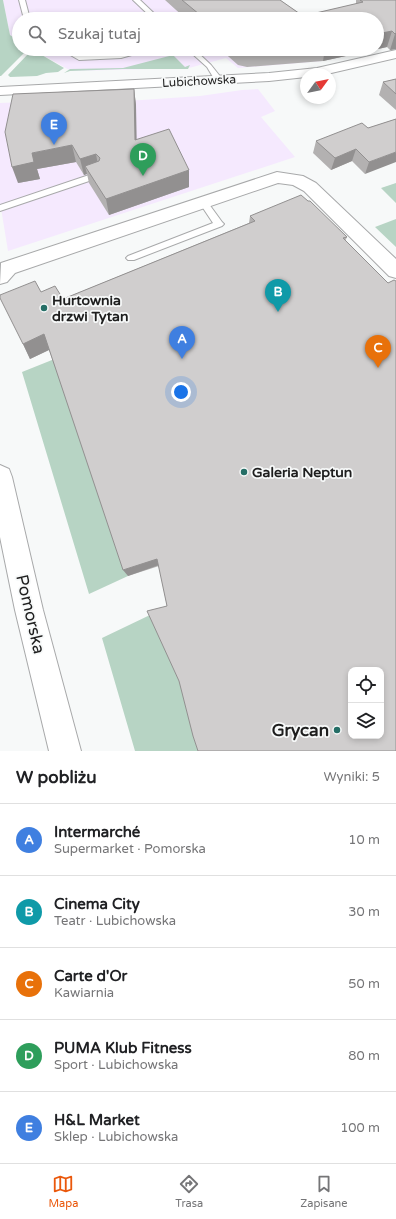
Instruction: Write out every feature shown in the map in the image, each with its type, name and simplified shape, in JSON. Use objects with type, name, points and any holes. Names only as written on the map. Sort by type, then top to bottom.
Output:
[{"type":"street","name":"Lubichowska","points":[[0,91],[219,80],[317,72],[396,54]]},
{"type":"street","points":[[3,271],[277,177],[297,180],[310,186],[396,271]]},
{"type":"street","name":"Pomorska","points":[[0,476],[29,610],[65,751]]},
{"type":"lane","points":[[22,0],[25,12]]},
{"type":"lane","points":[[136,0],[149,12]]},
{"type":"lane","points":[[75,56],[79,58],[121,56]]},
{"type":"lane","points":[[198,56],[209,66],[219,80]]},
{"type":"lane","points":[[0,208],[98,175]]},
{"type":"lane","points":[[131,258],[219,224],[203,202]]},
{"type":"shaded area","points":[[3,0],[244,0],[259,12],[12,12],[12,36],[10,35]]},
{"type":"shaded area","points":[[44,56],[316,56],[323,61],[238,68],[226,58],[189,68],[71,71]]},
{"type":"shaded area","points":[[258,89],[275,111],[261,117],[295,157],[8,251],[0,202],[0,103],[142,100],[200,96]]},
{"type":"green space","points":[[0,0],[3,0],[10,35],[12,36],[12,56],[21,56],[0,76]]},
{"type":"green space","points":[[26,56],[44,56],[64,68],[58,72],[46,73],[37,76],[10,77],[8,75]]},
{"type":"green space","points":[[169,56],[174,56],[185,67],[190,65],[188,69],[123,69],[70,71],[64,73],[70,69],[123,68]]},
{"type":"green space","points":[[396,183],[396,203],[381,188]]},
{"type":"green space","points":[[396,219],[396,247],[375,227]]},
{"type":"green space","points":[[62,356],[61,378],[128,576],[89,594],[22,372]]},
{"type":"green space","points":[[150,615],[181,680],[200,751],[135,751],[102,638]]},
{"type":"building","points":[[182,0],[280,0],[297,12],[197,12]]},
{"type":"building","points":[[360,0],[396,0],[396,33],[395,34],[392,31],[384,33],[384,12],[320,12],[363,2]]},
{"type":"building","points":[[396,79],[396,94],[383,82]]},
{"type":"building","points":[[134,89],[135,140],[169,129],[189,170],[106,199],[85,166],[99,161],[100,158],[96,154],[80,159],[72,145],[32,153],[34,162],[12,167],[5,132],[13,94]]},
{"type":"building","points":[[396,119],[396,152],[369,162],[356,149],[335,158],[316,141],[362,123],[368,128]]},
{"type":"building","name":"Galeria Neptun","points":[[301,195],[310,201],[347,237],[343,238],[388,283],[394,280],[396,281],[396,751],[198,751],[179,681],[147,611],[167,606],[157,559],[123,570],[44,334],[23,344],[0,298],[0,295],[35,281],[41,292],[55,286],[63,299],[255,221],[250,216]]},
{"type":"place","name":"H&L Market","points":[[54,145]]},
{"type":"place","name":"PUMA Klub Fitness","points":[[143,176]]},
{"type":"place","name":"Hurtownia drzwi Tytan","points":[[44,308]]},
{"type":"place","name":"Cinema City","points":[[278,312]]},
{"type":"place","name":"Intermarché","points":[[182,359]]},
{"type":"place","name":"Carte d'Or","points":[[378,368]]},
{"type":"place","name":"Galeria Neptun","points":[[244,472]]},
{"type":"place","name":"Grycan","points":[[337,730]]}]
